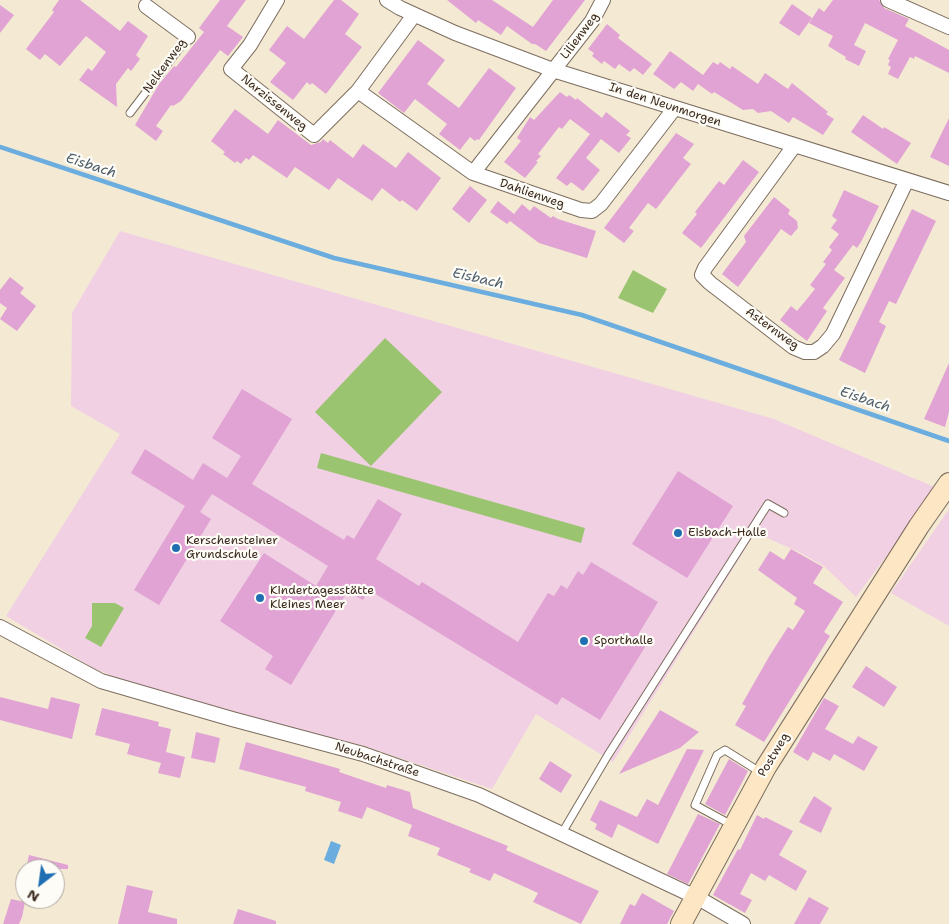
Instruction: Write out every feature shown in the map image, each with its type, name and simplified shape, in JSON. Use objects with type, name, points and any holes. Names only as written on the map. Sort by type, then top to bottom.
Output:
[{"type":"street","name":"Narzissenweg","points":[[277,0],[250,44],[231,69],[314,135],[358,91],[414,15]]},
{"type":"street","name":"In den Neunmorgen","points":[[387,0],[414,15],[553,70],[949,193]]},
{"type":"street","name":"Lilienweg","points":[[553,70],[592,21],[603,0]]},
{"type":"street","points":[[888,0],[949,26]]},
{"type":"street","name":"Nelkenweg","points":[[144,2],[188,37]]},
{"type":"street","points":[[358,91],[473,173],[553,70]]},
{"type":"street","name":"Dahlienweg","points":[[473,173],[581,210],[592,210],[601,204],[674,109]]},
{"type":"street","name":"Asternweg","points":[[794,146],[705,268],[702,275],[793,348],[805,352],[814,352],[823,346],[833,334],[907,180]]},
{"type":"street","name":"Postweg","points":[[681,924],[763,774],[877,592],[949,484]]},
{"type":"street","name":"Neubachstraße","points":[[0,627],[101,680],[232,719],[363,754],[478,795],[695,897],[743,924]]},
{"type":"lane","name":"Nelkenweg","points":[[130,113],[188,37]]},
{"type":"lane","points":[[562,833],[608,755],[768,504],[784,513]]},
{"type":"lane","points":[[734,826],[695,805],[717,755],[725,750],[763,774]]},
{"type":"shaded area","points":[[120,231],[774,419],[937,488],[856,597],[824,566],[797,551],[755,533],[613,762],[536,714],[492,789],[361,745],[169,698],[95,669],[6,616],[120,434],[71,406],[72,313]]},
{"type":"shaded area","points":[[949,509],[949,626],[891,593]]},
{"type":"green space","points":[[633,270],[667,289],[653,313],[618,298]]},
{"type":"green space","points":[[385,338],[442,392],[371,466],[315,412]]},
{"type":"green space","points":[[321,453],[585,528],[581,543],[317,468]]},
{"type":"green space","points":[[92,603],[115,603],[124,608],[101,647],[85,638],[92,626]]},
{"type":"water","points":[[331,841],[341,845],[334,864],[324,860]]},
{"type":"building","points":[[59,0],[80,0],[120,31],[128,21],[148,36],[136,55],[140,59],[131,71],[128,68],[116,84],[117,107],[79,80],[88,68],[92,71],[106,52],[86,36],[60,66],[45,54],[40,60],[26,49],[54,12],[52,10]]},
{"type":"building","points":[[220,0],[246,0],[227,26],[243,37],[228,56],[220,50],[181,101],[173,106],[171,105],[156,126],[163,131],[156,141],[135,125],[159,84],[174,66],[176,67],[204,32],[199,28]]},
{"type":"building","points":[[334,0],[341,0],[359,14],[345,34],[362,47],[326,94],[312,83],[310,85],[307,82],[293,100],[270,82],[286,63],[269,50],[287,26],[304,39]]},
{"type":"building","points":[[447,0],[492,0],[533,27],[553,0],[585,0],[546,51],[532,44],[507,26],[501,35],[478,20],[476,23]]},
{"type":"building","points":[[833,0],[879,0],[884,8],[909,19],[905,26],[949,50],[949,73],[915,56],[914,59],[910,57],[898,79],[888,74],[891,67],[888,65],[890,60],[888,59],[898,40],[865,23],[854,45],[866,51],[859,66],[845,59],[846,57],[828,46],[833,36],[809,23],[819,8],[824,12]]},
{"type":"building","points":[[792,4],[812,18],[799,36],[779,23]]},
{"type":"building","points":[[0,5],[14,15],[0,33]]},
{"type":"building","points":[[607,24],[620,35],[618,38],[652,64],[643,75],[634,68],[630,72],[619,64],[615,69],[604,61],[602,64],[592,56],[594,53],[588,49]]},
{"type":"building","points":[[418,40],[445,60],[427,84],[459,108],[489,68],[516,88],[479,140],[475,141],[470,137],[460,150],[439,134],[447,124],[415,99],[404,113],[378,93]]},
{"type":"building","points":[[670,51],[703,75],[713,62],[718,65],[720,62],[730,69],[732,66],[758,84],[765,73],[788,89],[792,83],[834,119],[823,135],[793,117],[789,123],[771,111],[758,113],[753,109],[743,110],[714,92],[712,94],[698,84],[693,91],[681,82],[674,89],[653,74]]},
{"type":"building","points":[[560,92],[567,97],[569,95],[576,100],[577,98],[602,118],[606,112],[630,131],[626,135],[631,138],[619,153],[601,139],[586,158],[600,170],[583,191],[571,182],[567,186],[556,178],[590,134],[570,119],[562,129],[559,127],[538,154],[541,156],[536,161],[538,162],[525,178],[504,162],[521,141],[517,138],[530,117],[534,120]]},
{"type":"building","points":[[235,109],[268,134],[278,120],[311,145],[321,142],[323,139],[328,143],[330,140],[353,158],[363,144],[396,168],[408,152],[441,178],[417,211],[402,200],[400,202],[382,188],[372,201],[338,178],[329,190],[295,167],[287,178],[253,155],[249,160],[246,158],[241,164],[237,161],[235,163],[211,141]]},
{"type":"building","points":[[863,115],[883,129],[884,127],[911,143],[897,164],[851,132]]},
{"type":"building","points":[[949,118],[949,166],[930,157]]},
{"type":"building","points":[[676,133],[694,144],[683,158],[691,164],[656,209],[648,203],[629,228],[634,231],[624,243],[604,228]]},
{"type":"building","points":[[743,160],[759,172],[701,248],[682,233],[697,214],[695,212],[719,181],[724,185]]},
{"type":"building","points":[[470,186],[487,200],[469,223],[452,209]]},
{"type":"building","points":[[844,190],[879,206],[857,248],[853,245],[834,270],[845,278],[823,308],[827,311],[807,341],[780,320],[791,306],[797,311],[815,289],[810,285],[826,264],[823,262],[832,250],[829,247],[839,234],[831,228],[837,220],[832,216]]},
{"type":"building","points":[[774,197],[790,210],[788,214],[797,221],[798,228],[791,236],[781,229],[738,287],[722,274],[746,242],[744,236]]},
{"type":"building","points":[[498,201],[514,214],[522,204],[530,211],[534,206],[551,218],[553,216],[596,231],[587,258],[539,243],[510,221],[507,224],[490,212]]},
{"type":"building","points":[[912,209],[936,221],[896,304],[889,301],[879,322],[886,326],[865,373],[839,360]]},
{"type":"building","points":[[10,277],[24,288],[20,293],[36,306],[17,331],[0,319],[7,308],[0,303],[0,290]]},
{"type":"building","points":[[949,363],[949,412],[945,427],[924,419]]},
{"type":"building","points":[[242,389],[292,419],[252,484],[344,540],[347,535],[354,539],[378,499],[402,514],[376,559],[419,586],[422,582],[518,642],[548,593],[554,596],[561,585],[567,589],[578,571],[583,575],[591,562],[658,602],[639,633],[650,639],[600,720],[562,697],[557,705],[369,590],[363,600],[347,592],[291,685],[265,669],[273,656],[220,621],[264,553],[316,586],[328,566],[212,494],[200,512],[211,519],[159,605],[134,590],[185,506],[131,473],[145,449],[193,480],[203,463],[227,478],[241,456],[212,438]]},
{"type":"building","name":"Eisbach-Halle","points":[[678,471],[733,506],[687,578],[632,544]]},
{"type":"building","points":[[791,549],[823,567],[813,583],[843,602],[824,632],[830,636],[764,742],[735,725],[746,706],[742,704],[770,655],[788,627],[793,630],[805,611],[794,604],[797,598],[758,570],[770,551],[784,560]]},
{"type":"building","points":[[866,666],[897,687],[884,707],[852,687]]},
{"type":"building","points":[[0,697],[48,709],[51,697],[80,704],[72,739],[0,720]]},
{"type":"building","points":[[824,698],[839,706],[825,729],[853,744],[858,736],[878,747],[864,771],[834,754],[830,761],[813,752],[808,761],[793,752]]},
{"type":"building","points":[[102,708],[159,722],[158,726],[171,729],[166,752],[185,757],[180,778],[158,773],[161,763],[127,754],[130,744],[95,735]]},
{"type":"building","points":[[660,710],[699,732],[680,748],[619,774]]},
{"type":"building","points":[[196,732],[220,738],[215,763],[191,758]]},
{"type":"building","points":[[246,742],[340,769],[339,772],[386,788],[387,785],[410,792],[413,808],[508,846],[506,850],[599,891],[581,924],[533,902],[538,893],[494,873],[490,881],[469,872],[471,869],[437,855],[440,848],[408,836],[412,825],[367,807],[362,819],[338,811],[341,802],[305,791],[306,787],[239,769]]},
{"type":"building","points":[[687,749],[704,750],[658,844],[618,824],[612,838],[595,829],[597,824],[590,820],[600,800],[637,817],[647,799],[658,805]]},
{"type":"building","points":[[729,759],[748,771],[725,815],[705,804]]},
{"type":"building","points":[[550,761],[572,775],[561,793],[539,779]]},
{"type":"building","points":[[814,796],[832,808],[821,833],[799,822]]},
{"type":"building","points":[[698,814],[720,824],[688,884],[667,874]]},
{"type":"building","points":[[757,815],[793,831],[779,855],[807,871],[796,891],[769,875],[765,881],[751,873],[740,894],[752,900],[745,913],[713,895],[738,849],[740,850]]},
{"type":"building","points":[[29,855],[45,859],[28,859]]},
{"type":"building","points":[[127,885],[153,891],[148,912],[177,919],[177,924],[118,924]]},
{"type":"building","points":[[642,893],[674,911],[667,924],[620,924],[630,904],[635,906]]},
{"type":"building","points":[[809,897],[829,908],[820,924],[794,924]]},
{"type":"building","points":[[11,899],[15,900],[15,909],[24,909],[19,924],[3,924]]},
{"type":"building","points":[[238,909],[276,921],[276,924],[233,924]]},
{"type":"waterway","name":"Eisbach","points":[[0,147],[334,258],[582,315],[949,441]]},
{"type":"place","name":"Eisbach-Halle","points":[[678,533]]},
{"type":"place","name":"Kerschensteiner Grundschule","points":[[176,548]]},
{"type":"place","name":"Kindertagesstätte Kleines Meer","points":[[260,598]]},
{"type":"place","name":"Sporthalle","points":[[584,641]]}]
